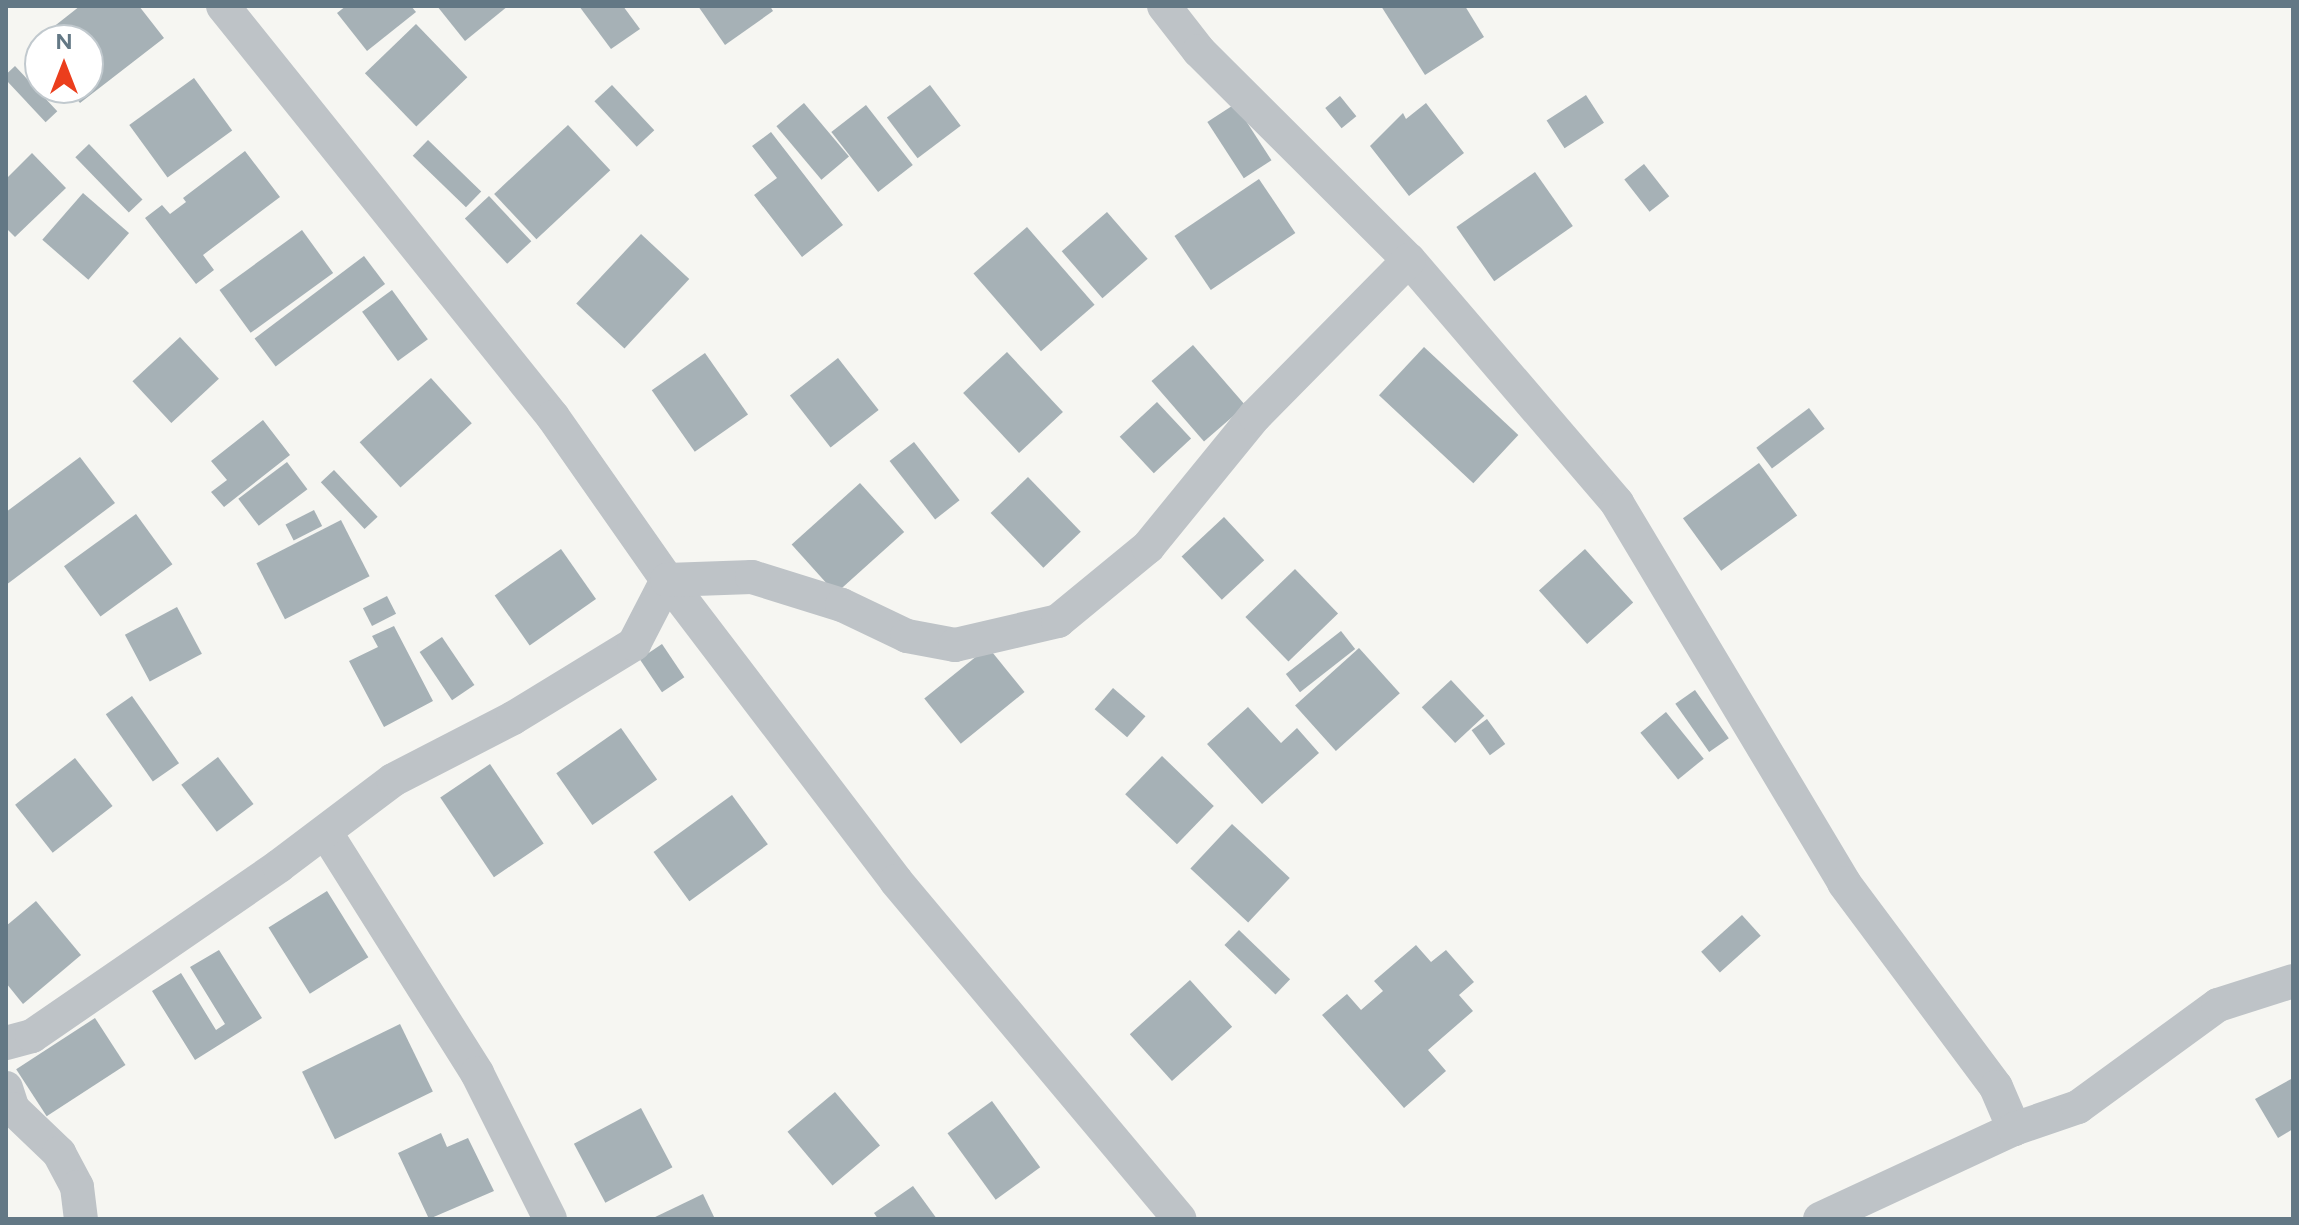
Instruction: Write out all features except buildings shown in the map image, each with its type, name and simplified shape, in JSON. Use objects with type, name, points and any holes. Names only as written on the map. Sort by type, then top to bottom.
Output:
[{"type":"street","points":[[223,6],[553,417],[667,580],[896,881],[1180,1219]]},
{"type":"street","points":[[1164,6],[1199,51],[1409,260],[1617,503],[1844,883],[1996,1087],[2014,1129]]},
{"type":"street","points":[[667,580],[752,577],[842,605],[907,636],[955,645],[1058,621],[1148,547],[1255,416],[1409,260]]},
{"type":"street","points":[[6,1043],[32,1036],[326,833],[393,780],[526,711],[634,644],[667,580]]},
{"type":"street","points":[[326,833],[477,1073],[550,1219]]},
{"type":"street","points":[[1820,1219],[2014,1129],[2078,1107],[2218,1005],[2293,981]]},
{"type":"street","points":[[6,1088],[13,1109],[59,1153],[77,1187],[81,1219]]}]
